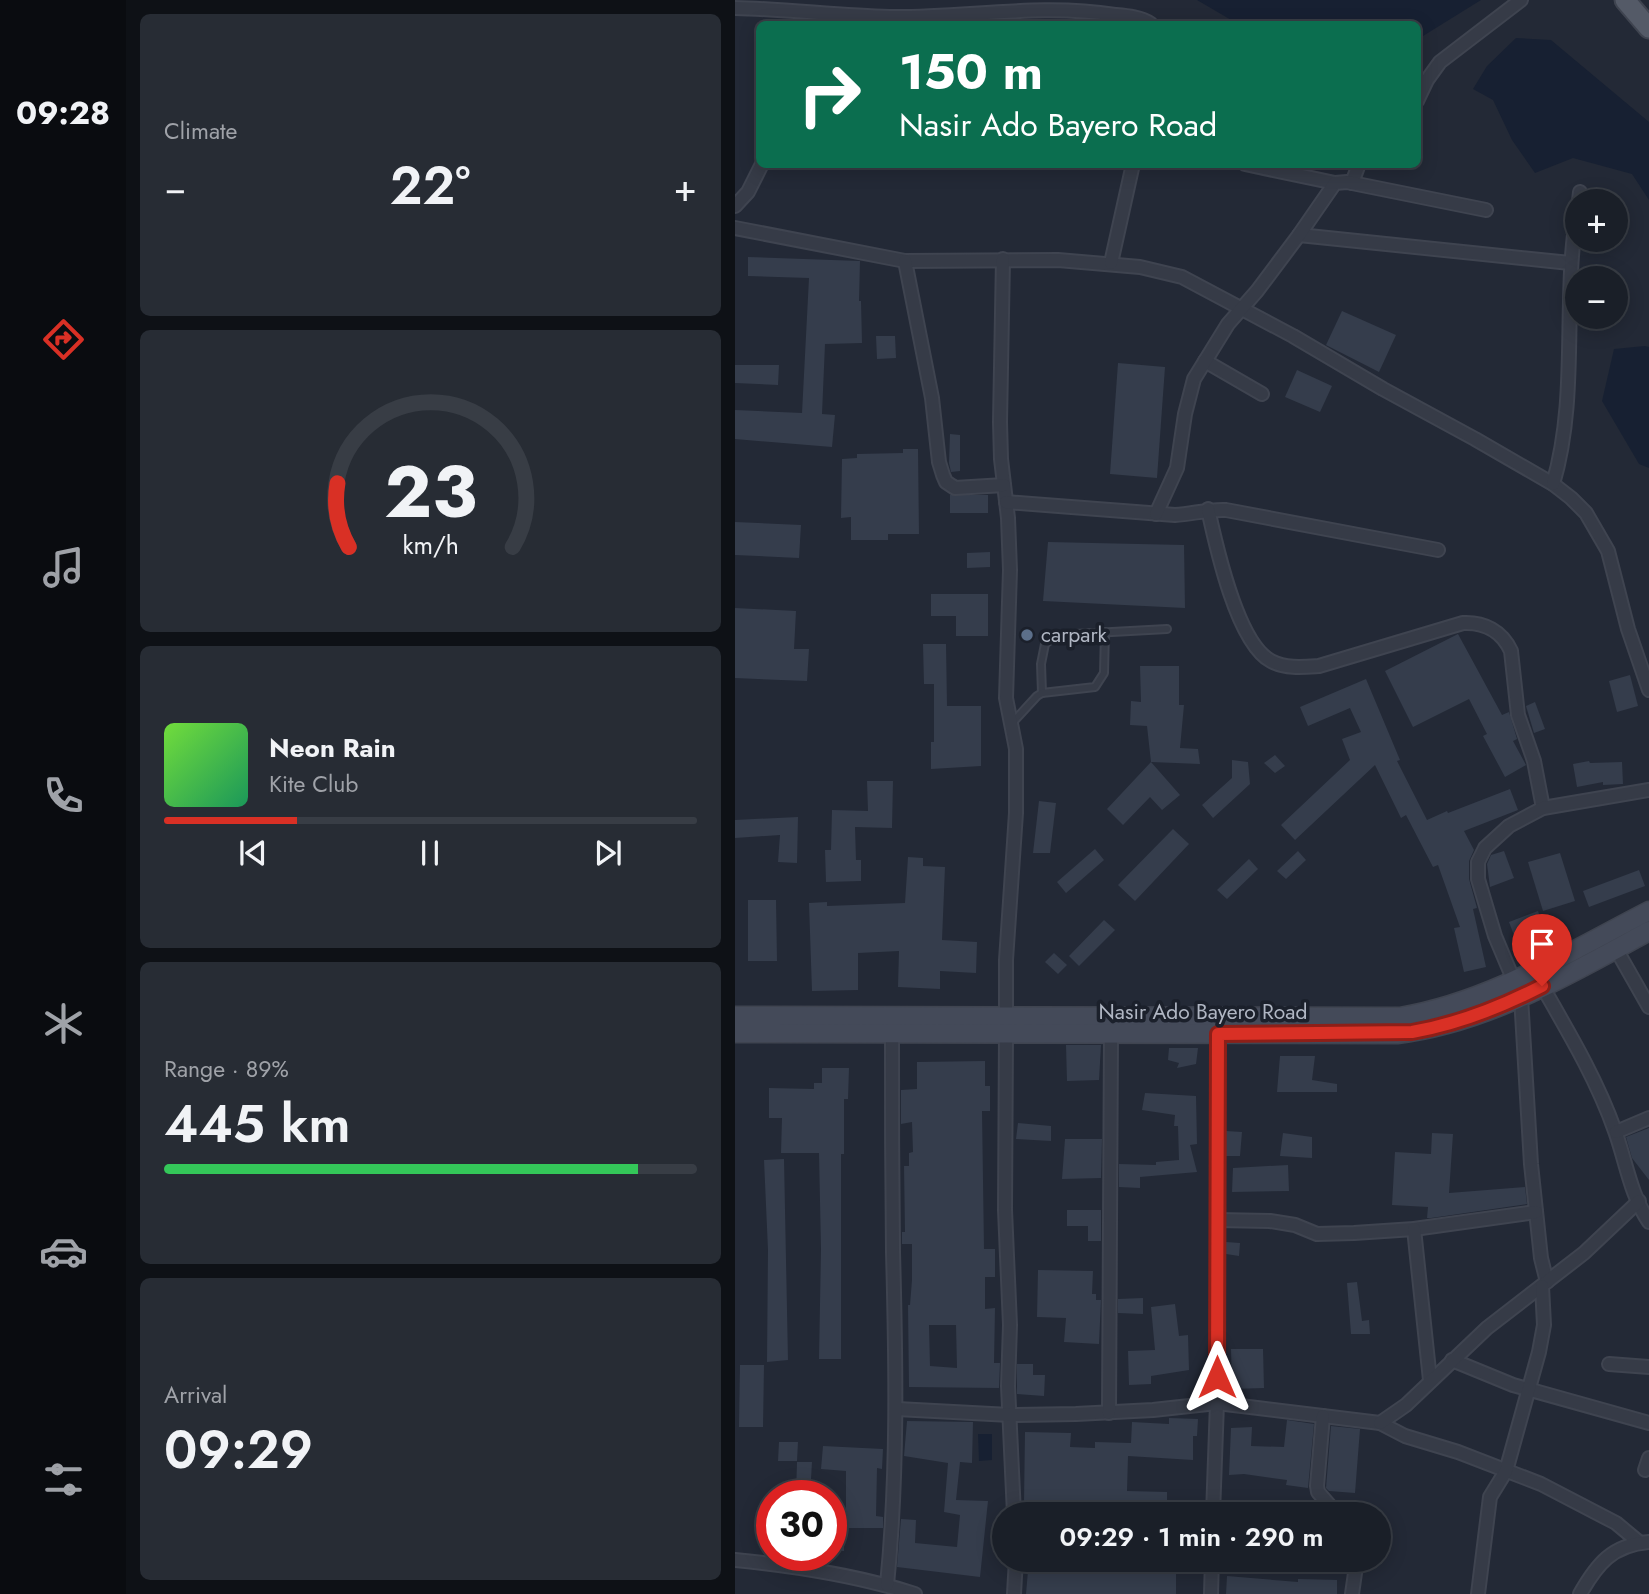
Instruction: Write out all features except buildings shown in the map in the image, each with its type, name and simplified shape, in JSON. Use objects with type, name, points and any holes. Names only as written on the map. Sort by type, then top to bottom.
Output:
[{"type":"main road","points":[[1625,0],[1649,28]]},
{"type":"street","points":[[976,0],[976,14]]},
{"type":"street","points":[[1421,94],[1440,62],[1521,0]]},
{"type":"street","points":[[735,8],[762,4],[799,18],[976,14],[1089,6],[1144,21]]},
{"type":"street","points":[[735,206],[748,192],[760,168]]},
{"type":"street","points":[[1111,263],[1132,168]]},
{"type":"street","points":[[1264,168],[1486,211]]},
{"type":"street","points":[[1352,183],[1358,168]]},
{"type":"street","points":[[1156,514],[1177,468],[1189,393],[1194,379],[1228,324],[1299,235],[1335,183]]},
{"type":"street","points":[[735,228],[905,261],[1003,259],[1111,263],[1163,271],[1182,277],[1293,336],[1553,484],[1586,513],[1608,551],[1628,629],[1649,690]]},
{"type":"street","points":[[1299,235],[1570,263]]},
{"type":"street","points":[[1553,484],[1563,443],[1567,408],[1572,252]]},
{"type":"street","points":[[1003,259],[1000,422],[1010,570],[1006,698],[1016,749],[1016,813],[1008,914],[1005,1210],[1014,1502]]},
{"type":"street","points":[[905,261],[932,398],[939,462],[946,482],[955,488],[1004,485]]},
{"type":"street","points":[[1205,361],[1262,394]]},
{"type":"street","points":[[1006,502],[1156,514],[1190,514],[1208,509],[1327,528],[1438,550]]},
{"type":"street","points":[[1208,509],[1214,542],[1234,606],[1258,650],[1270,661],[1296,667],[1319,666],[1463,624],[1475,623],[1488,627],[1507,642],[1511,651],[1518,715],[1534,761],[1543,808]]},
{"type":"street","points":[[1478,1594],[1487,1511],[1495,1487],[1506,1471],[1530,1389],[1544,1325],[1544,1284],[1518,989],[1495,936],[1481,892],[1478,862],[1491,840],[1509,826],[1543,808],[1649,790]]},
{"type":"street","points":[[735,1016],[1006,1025],[1400,1017],[1518,989],[1649,911]]},
{"type":"street","name":"Nasir Ado Bayero Road","points":[[735,1033],[892,1034],[1006,1025],[1111,1034],[1412,1032],[1468,1018],[1518,989],[1542,986],[1649,932]]},
{"type":"street","points":[[1616,949],[1649,1007]]},
{"type":"street","points":[[1380,1423],[1406,1405],[1487,1328],[1584,1254],[1645,1212],[1628,1179],[1616,1132],[1577,1048],[1542,986]]},
{"type":"street","points":[[887,1586],[897,1409],[892,1034]]},
{"type":"street","points":[[1109,1413],[1111,1034]]},
{"type":"street","points":[[1213,1502],[1217,1403],[1218,1034]]},
{"type":"street","points":[[1616,1132],[1649,1118]]},
{"type":"street","points":[[1217,1220],[1283,1222],[1317,1234],[1414,1229],[1536,1212]]},
{"type":"street","points":[[1414,1229],[1430,1380]]},
{"type":"street","points":[[1452,1360],[1513,1385],[1649,1423]]},
{"type":"street","points":[[1609,1364],[1649,1367]]},
{"type":"street","points":[[897,1409],[1010,1415],[1109,1413],[1217,1403],[1380,1423],[1405,1436],[1458,1452],[1541,1484],[1616,1522],[1645,1543]]},
{"type":"street","points":[[1323,1416],[1317,1486],[1318,1492],[1327,1502]]},
{"type":"street","points":[[1580,1594],[1604,1559],[1612,1552],[1645,1543]]},
{"type":"street","points":[[735,1560],[790,1566],[915,1594]]},
{"type":"street","points":[[1014,1594],[1015,1572]]},
{"type":"street","points":[[1211,1594],[1212,1572]]},
{"type":"street","points":[[1352,1594],[1355,1572]]},
{"type":"lane","points":[[1042,693],[1041,664],[1045,645],[1057,635],[1167,629]]},
{"type":"lane","points":[[1011,723],[1042,693],[1095,687],[1104,673],[1104,632]]},
{"type":"water","points":[[1197,0],[1481,0],[1421,36],[1421,21],[1233,21]]},
{"type":"water","points":[[1516,38],[1551,40],[1649,122],[1649,200],[1632,174],[1573,158],[1535,173],[1512,140],[1493,100],[1473,89],[1487,66]]},
{"type":"water","points":[[1649,347],[1649,468],[1639,464],[1602,401],[1614,349]]},
{"type":"water","points":[[978,1434],[992,1434],[992,1460],[979,1461]]},
{"type":"place","name":"carpark","points":[[1027,635]]},
{"type":"route","points":[[1217,1377],[1218,1034],[1412,1032],[1432,1029],[1490,1010],[1542,986]]}]
